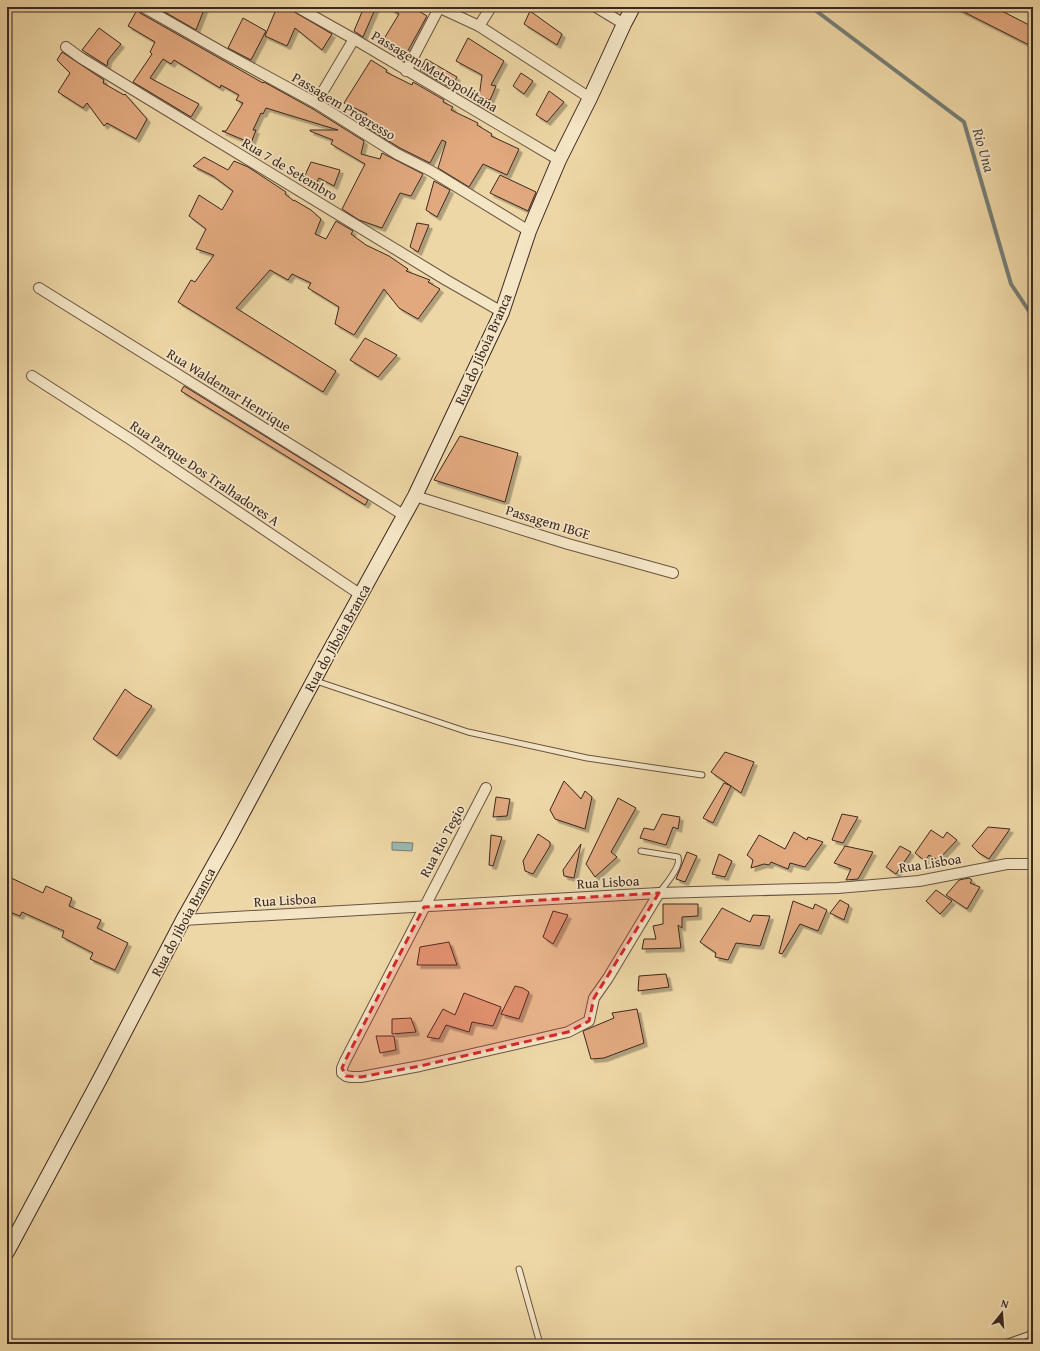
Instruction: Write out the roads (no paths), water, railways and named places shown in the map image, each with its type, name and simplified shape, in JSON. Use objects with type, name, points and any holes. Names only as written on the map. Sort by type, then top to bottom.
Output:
[{"type":"main road","name":"Rua do Jiboia Branca","points":[[7,1252],[183,920],[229,838],[313,680],[405,516],[502,312],[529,232],[559,160],[633,7]]},
{"type":"street","name":"Passagem Progresso","points":[[143,7],[316,103],[397,154],[431,170],[529,232]]},
{"type":"street","name":"Passagem Metropolitana","points":[[297,7],[559,160]]},
{"type":"street","points":[[406,71],[438,7],[479,26],[590,98]]},
{"type":"street","points":[[479,26],[491,7]]},
{"type":"street","points":[[596,7],[624,24]]},
{"type":"street","points":[[316,103],[354,39]]},
{"type":"street","name":"Rua 7 de Setembro","points":[[66,47],[446,280],[502,312]]},
{"type":"street","name":"Rua Waldemar Henrique","points":[[39,288],[405,516]]},
{"type":"street","name":"Rua Parque Dos Tralhadores A","points":[[32,376],[133,441],[361,595]]},
{"type":"street","name":"Passagem IBGE","points":[[415,496],[568,544],[673,573]]},
{"type":"street","name":"Rua Rio Tegio","points":[[486,788],[345,1060],[342,1073],[346,1076],[361,1077],[420,1066],[568,1032],[589,1021],[594,998],[608,978],[659,893]]},
{"type":"street","name":"Rua Lisboa","points":[[183,920],[659,893],[838,888],[919,881],[1007,864],[1033,863]]},
{"type":"lane","points":[[313,680],[468,732],[587,758],[702,775]]},
{"type":"lane","points":[[641,851],[670,855],[678,857],[679,859],[678,866],[659,893]]},
{"type":"lane","points":[[519,1268],[540,1344]]},
{"type":"lane","points":[[1002,1344],[1033,1333]]},
{"type":"water","points":[[392,842],[413,843],[412,851],[392,850]]},
{"type":"waterway","name":"Rio Una","points":[[811,7],[964,122],[1011,284],[1033,317]]}]
